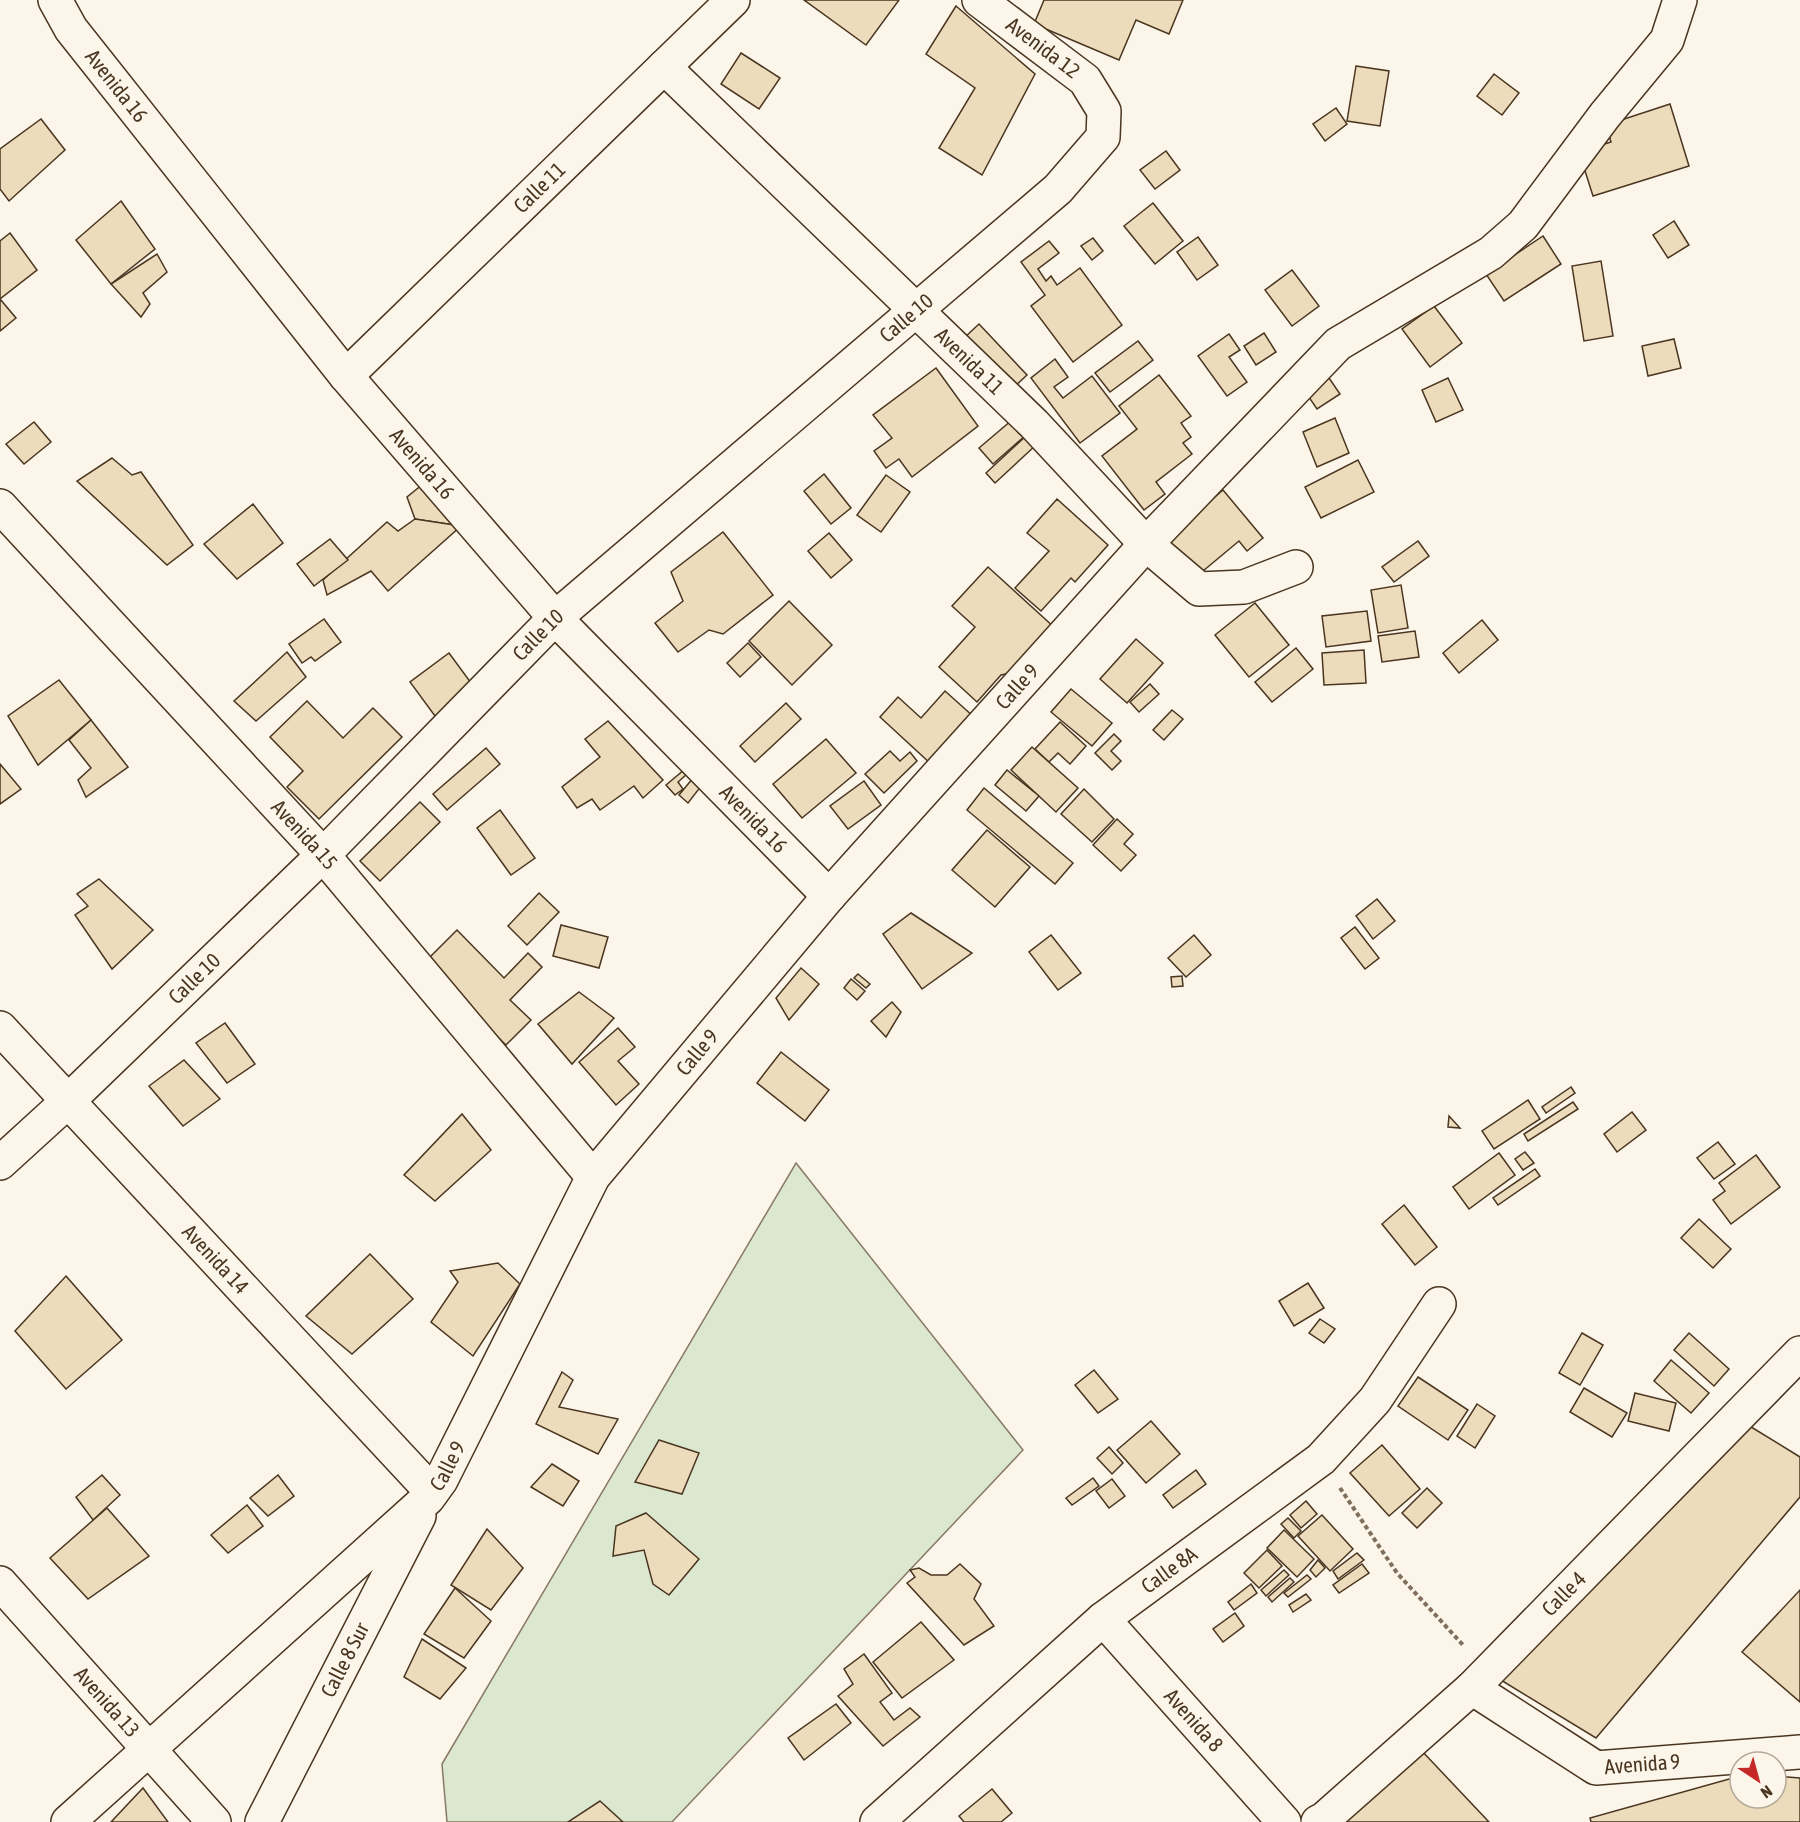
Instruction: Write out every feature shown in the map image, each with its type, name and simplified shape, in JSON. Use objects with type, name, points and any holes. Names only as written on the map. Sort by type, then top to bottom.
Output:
[{"type":"street","name":"Avenida 16","points":[[55,0],[71,29],[346,376],[555,618],[829,896]]},
{"type":"street","name":"Calle 11","points":[[346,376],[733,0]]},
{"type":"street","name":"Avenida 12","points":[[980,0],[1084,80],[1104,111],[1103,137]]},
{"type":"street","name":"Calle 9","points":[[68,1822],[430,1495],[441,1480],[593,1177],[829,896],[1146,544],[1338,344],[1491,253],[1523,225],[1605,114],[1666,40],[1680,0]]},
{"type":"street","name":"Avenida 11","points":[[664,67],[1034,424],[1146,544],[1199,588],[1244,588],[1296,567]]},
{"type":"street","name":"Calle 10","points":[[0,1163],[68,1101],[323,855],[555,618],[1058,189],[1103,137]]},
{"type":"street","name":"Avenida 15","points":[[0,506],[323,855],[593,1177]]},
{"type":"street","name":"Avenida 14","points":[[0,1028],[430,1495]]},
{"type":"street","name":"Calle 8A","points":[[877,1822],[1103,1619],[1321,1458],[1376,1400],[1438,1304]]},
{"type":"street","name":"Calle 4","points":[[1318,1822],[1481,1678],[1800,1353]]},
{"type":"street","name":"Calle 8 Sur","points":[[262,1822],[430,1495]]},
{"type":"street","name":"Avenida 13","points":[[0,1583],[214,1822]]},
{"type":"street","name":"Avenida 8","points":[[1103,1619],[1284,1822]]},
{"type":"street","name":"Avenida 9","points":[[1481,1678],[1596,1768],[1800,1752]]},
{"type":"path","points":[[1321,1458],[1397,1573],[1467,1650],[1481,1678]]},
{"type":"green space","points":[[796,1163],[1023,1450],[672,1822],[447,1822],[442,1764]]},
{"type":"building","points":[[804,0],[899,0],[866,45]]},
{"type":"building","points":[[1044,0],[1183,0],[1169,34],[1136,20],[1119,60],[1034,24]]},
{"type":"building","points":[[956,6],[1035,74],[982,175],[939,148],[975,88],[926,54]]},
{"type":"building","points":[[741,53],[780,78],[759,109],[721,84]]},
{"type":"building","points":[[1356,66],[1389,71],[1380,126],[1347,121]]},
{"type":"building","points":[[1494,74],[1519,93],[1502,115],[1477,96]]},
{"type":"building","points":[[1670,104],[1689,166],[1593,196],[1579,152],[1611,142],[1606,125]]},
{"type":"building","points":[[1336,108],[1347,124],[1325,141],[1313,124]]},
{"type":"building","points":[[41,119],[65,150],[9,201],[0,189],[0,149]]},
{"type":"building","points":[[1166,151],[1180,170],[1155,189],[1140,170]]},
{"type":"building","points":[[121,201],[155,249],[111,284],[76,240]]},
{"type":"building","points":[[1153,203],[1183,241],[1155,264],[1124,226]]},
{"type":"building","points":[[1674,221],[1689,245],[1668,258],[1653,235]]},
{"type":"building","points":[[10,233],[37,270],[0,299],[0,241]]},
{"type":"building","points":[[1543,236],[1561,264],[1504,301],[1486,274]]},
{"type":"building","points":[[1198,237],[1218,265],[1197,280],[1177,252]]},
{"type":"building","points":[[1093,238],[1103,251],[1092,260],[1081,246]]},
{"type":"building","points":[[1049,241],[1059,253],[1038,269],[1046,281],[1051,276],[1057,285],[1080,268],[1122,325],[1073,362],[1031,306],[1045,295],[1021,262]]},
{"type":"building","points":[[157,254],[167,272],[143,293],[150,304],[141,317],[111,284]]},
{"type":"building","points":[[1601,261],[1613,336],[1584,341],[1572,266]]},
{"type":"building","points":[[1292,270],[1319,306],[1292,326],[1265,290]]},
{"type":"building","points":[[0,299],[16,318],[0,331]]},
{"type":"building","points":[[1434,306],[1462,343],[1430,367],[1402,329]]},
{"type":"building","points":[[979,324],[1027,375],[1012,389],[964,338]]},
{"type":"building","points":[[1264,333],[1276,352],[1256,365],[1244,346]]},
{"type":"building","points":[[1229,334],[1240,350],[1229,357],[1247,382],[1227,396],[1198,356]]},
{"type":"building","points":[[1674,339],[1681,368],[1648,376],[1642,346]]},
{"type":"building","points":[[1138,341],[1153,360],[1110,392],[1095,373]]},
{"type":"building","points":[[1055,359],[1068,377],[1054,387],[1063,398],[1092,376],[1120,413],[1080,443],[1031,378]]},
{"type":"building","points":[[936,368],[978,426],[912,477],[899,459],[886,468],[874,451],[892,438],[873,415]]},
{"type":"building","points":[[1159,375],[1191,416],[1181,423],[1191,437],[1183,443],[1192,454],[1156,482],[1165,494],[1144,510],[1102,456],[1137,429],[1119,406]]},
{"type":"building","points":[[1327,375],[1340,394],[1317,409],[1304,390]]},
{"type":"building","points":[[1448,378],[1463,410],[1436,422],[1422,390]]},
{"type":"building","points":[[1335,418],[1349,453],[1317,467],[1303,432]]},
{"type":"building","points":[[1012,420],[1026,435],[993,464],[979,448]]},
{"type":"building","points":[[34,422],[51,442],[24,464],[6,444]]},
{"type":"building","points":[[1027,435],[1036,445],[995,483],[986,473]]},
{"type":"building","points":[[112,458],[132,475],[141,472],[193,545],[167,565],[77,481]]},
{"type":"building","points":[[1358,460],[1374,492],[1321,518],[1305,487]]},
{"type":"building","points":[[824,474],[851,508],[831,524],[804,491]]},
{"type":"building","points":[[886,475],[910,492],[881,532],[857,515]]},
{"type":"building","points":[[428,480],[461,526],[415,519],[407,497]]},
{"type":"building","points":[[1223,490],[1263,538],[1247,551],[1239,541],[1197,576],[1166,538]]},
{"type":"building","points":[[1057,499],[1108,545],[1075,582],[1071,578],[1041,611],[1015,588],[1049,551],[1027,533]]},
{"type":"building","points":[[253,504],[283,543],[237,579],[204,544]]},
{"type":"building","points":[[415,519],[461,526],[388,591],[371,571],[327,595],[323,580],[387,522],[398,531]]},
{"type":"building","points":[[723,532],[773,595],[723,634],[709,630],[678,652],[655,623],[683,601],[671,572]]},
{"type":"building","points":[[829,533],[852,560],[831,578],[808,551]]},
{"type":"building","points":[[330,539],[348,560],[314,586],[297,564]]},
{"type":"building","points":[[1418,541],[1429,556],[1394,582],[1382,567]]},
{"type":"building","points":[[988,567],[1055,628],[1015,672],[1001,675],[977,702],[939,667],[975,627],[952,606]]},
{"type":"building","points":[[1401,585],[1408,628],[1378,633],[1371,590]]},
{"type":"building","points":[[789,601],[832,645],[792,685],[749,641]]},
{"type":"building","points":[[1255,603],[1289,645],[1249,677],[1215,635]]},
{"type":"building","points":[[1367,611],[1371,641],[1326,647],[1322,616]]},
{"type":"building","points":[[324,619],[341,642],[315,661],[311,657],[302,663],[289,644]]},
{"type":"building","points":[[1482,620],[1498,640],[1459,673],[1443,653]]},
{"type":"building","points":[[1415,631],[1419,657],[1382,662],[1378,636]]},
{"type":"building","points":[[1136,639],[1163,663],[1127,703],[1100,679]]},
{"type":"building","points":[[748,643],[761,657],[740,677],[727,663]]},
{"type":"building","points":[[1296,648],[1313,669],[1272,702],[1255,682]]},
{"type":"building","points":[[1364,650],[1366,683],[1324,685],[1322,653]]},
{"type":"building","points":[[287,652],[306,677],[256,721],[234,701]]},
{"type":"building","points":[[449,653],[474,687],[435,716],[410,682]]},
{"type":"building","points":[[59,680],[91,720],[38,765],[8,716]]},
{"type":"building","points":[[1150,684],[1159,694],[1139,712],[1130,702]]},
{"type":"building","points":[[1071,689],[1112,723],[1092,746],[1051,712]]},
{"type":"building","points":[[945,691],[974,717],[931,764],[880,717],[898,697],[921,718]]},
{"type":"building","points":[[307,701],[343,738],[373,708],[402,737],[319,819],[287,787],[303,771],[270,737]]},
{"type":"building","points":[[786,703],[801,719],[755,762],[740,746]]},
{"type":"building","points":[[1172,710],[1183,719],[1164,740],[1153,730]]},
{"type":"building","points":[[91,720],[128,767],[86,797],[78,780],[91,768],[69,740]]},
{"type":"building","points":[[608,721],[663,780],[643,798],[634,786],[600,810],[592,799],[577,808],[562,787],[600,757],[585,739]]},
{"type":"building","points":[[1060,722],[1086,746],[1070,764],[1058,753],[1049,762],[1035,749]]},
{"type":"building","points":[[1114,734],[1121,741],[1111,751],[1121,761],[1112,770],[1095,753]]},
{"type":"building","points":[[826,739],[856,773],[802,818],[773,784]]},
{"type":"building","points":[[1032,747],[1078,788],[1056,812],[1011,770]]},
{"type":"building","points":[[486,748],[500,764],[447,810],[433,794]]},
{"type":"building","points":[[890,751],[900,761],[910,752],[917,761],[884,793],[865,774]]},
{"type":"building","points":[[0,764],[21,789],[0,804]]},
{"type":"building","points":[[684,770],[688,773],[678,782],[683,789],[675,795],[666,785]]},
{"type":"building","points":[[1007,770],[1039,796],[1026,811],[995,785]]},
{"type":"building","points":[[693,778],[702,785],[688,803],[679,795]]},
{"type":"building","points":[[864,781],[881,805],[848,829],[830,806]]},
{"type":"building","points":[[984,788],[1073,863],[1055,884],[967,810]]},
{"type":"building","points":[[1084,789],[1114,819],[1092,842],[1061,814]]},
{"type":"building","points":[[420,802],[440,822],[380,881],[360,861]]},
{"type":"building","points":[[500,810],[535,858],[511,875],[477,828]]},
{"type":"building","points":[[1117,819],[1133,834],[1124,844],[1136,855],[1121,871],[1093,845]]},
{"type":"building","points":[[987,830],[1030,867],[995,907],[952,870]]},
{"type":"building","points":[[99,879],[153,930],[112,969],[75,915],[88,906],[77,894]]},
{"type":"building","points":[[539,893],[559,912],[527,945],[508,926]]},
{"type":"building","points":[[1377,899],[1395,921],[1373,939],[1356,916]]},
{"type":"building","points":[[911,913],[972,953],[922,989],[883,934]]},
{"type":"building","points":[[561,925],[608,937],[599,968],[553,956]]},
{"type":"building","points":[[1355,927],[1379,958],[1365,969],[1341,938]]},
{"type":"building","points":[[457,930],[504,978],[528,953],[542,967],[510,1000],[531,1020],[506,1045],[423,964]]},
{"type":"building","points":[[1051,935],[1081,973],[1058,990],[1029,952]]},
{"type":"building","points":[[1194,935],[1211,955],[1186,977],[1168,958]]},
{"type":"building","points":[[801,968],[819,984],[789,1020],[776,998]]},
{"type":"building","points":[[858,974],[870,984],[866,988],[854,978]]},
{"type":"building","points":[[1182,976],[1183,986],[1172,987],[1171,977]]},
{"type":"building","points":[[851,979],[865,991],[857,1000],[844,988]]},
{"type":"building","points":[[579,992],[614,1018],[572,1064],[538,1024]]},
{"type":"building","points":[[892,1002],[901,1012],[886,1037],[871,1021]]},
{"type":"building","points":[[225,1023],[255,1064],[227,1083],[196,1043]]},
{"type":"building","points":[[618,1028],[635,1047],[618,1061],[639,1084],[616,1105],[579,1062]]},
{"type":"building","points":[[781,1052],[829,1090],[805,1121],[757,1083]]},
{"type":"building","points":[[184,1060],[220,1099],[183,1126],[149,1086]]},
{"type":"building","points":[[1571,1087],[1575,1093],[1546,1113],[1542,1107]]},
{"type":"building","points":[[1528,1100],[1540,1119],[1494,1149],[1482,1131]]},
{"type":"building","points":[[1573,1102],[1578,1109],[1528,1141],[1524,1134]]},
{"type":"building","points":[[1632,1112],[1646,1130],[1617,1152],[1604,1134]]},
{"type":"building","points":[[462,1114],[491,1150],[435,1201],[404,1175]]},
{"type":"building","points":[[1449,1116],[1460,1128],[1448,1127]]},
{"type":"building","points":[[1718,1142],[1735,1164],[1714,1179],[1697,1158]]},
{"type":"building","points":[[1525,1152],[1534,1163],[1523,1170],[1515,1159]]},
{"type":"building","points":[[1499,1153],[1515,1175],[1469,1209],[1453,1187]]},
{"type":"building","points":[[1756,1155],[1780,1187],[1731,1224],[1713,1200],[1725,1191],[1719,1183]]},
{"type":"building","points":[[1535,1169],[1540,1176],[1498,1205],[1493,1198]]},
{"type":"building","points":[[1404,1205],[1437,1247],[1415,1265],[1382,1224]]},
{"type":"building","points":[[1699,1219],[1731,1249],[1713,1268],[1681,1238]]},
{"type":"building","points":[[370,1254],[413,1299],[352,1354],[306,1316]]},
{"type":"building","points":[[498,1263],[520,1284],[473,1356],[431,1322],[458,1282],[450,1271]]},
{"type":"building","points":[[66,1276],[122,1340],[66,1389],[15,1331]]},
{"type":"building","points":[[1308,1283],[1324,1308],[1294,1326],[1279,1301]]},
{"type":"building","points":[[1320,1319],[1335,1329],[1324,1343],[1309,1333]]},
{"type":"building","points":[[1582,1333],[1603,1345],[1580,1385],[1559,1373]]},
{"type":"building","points":[[1689,1333],[1729,1369],[1714,1386],[1674,1350]]},
{"type":"building","points":[[1671,1360],[1709,1393],[1691,1413],[1654,1381]]},
{"type":"building","points":[[1094,1370],[1118,1399],[1098,1413],[1075,1385]]},
{"type":"building","points":[[562,1372],[573,1380],[559,1407],[618,1419],[598,1454],[536,1424]]},
{"type":"building","points":[[1418,1377],[1468,1410],[1448,1440],[1398,1406]]},
{"type":"building","points":[[1584,1388],[1627,1413],[1612,1437],[1570,1412]]},
{"type":"building","points":[[1635,1393],[1676,1403],[1669,1431],[1628,1421]]},
{"type":"building","points":[[1477,1404],[1495,1416],[1475,1448],[1457,1436]]},
{"type":"building","points":[[1151,1421],[1180,1454],[1146,1483],[1117,1450]]},
{"type":"building","points":[[1743,1422],[1800,1457],[1800,1497],[1596,1738],[1496,1677]]},
{"type":"building","points":[[659,1440],[699,1453],[682,1494],[635,1482]]},
{"type":"building","points":[[1382,1445],[1420,1489],[1389,1516],[1350,1473]]},
{"type":"building","points":[[1109,1447],[1123,1463],[1112,1474],[1097,1458]]},
{"type":"building","points":[[552,1464],[579,1481],[563,1506],[531,1487]]},
{"type":"building","points":[[1196,1470],[1206,1484],[1173,1508],[1163,1495]]},
{"type":"building","points":[[102,1475],[120,1495],[93,1520],[76,1497]]},
{"type":"building","points":[[278,1475],[294,1496],[268,1516],[250,1498]]},
{"type":"building","points":[[1093,1478],[1099,1486],[1072,1505],[1066,1498]]},
{"type":"building","points":[[1112,1479],[1125,1496],[1109,1508],[1096,1491]]},
{"type":"building","points":[[1427,1488],[1442,1503],[1417,1528],[1402,1513]]},
{"type":"building","points":[[1306,1501],[1317,1514],[1301,1528],[1290,1515]]},
{"type":"building","points":[[247,1505],[263,1526],[228,1553],[211,1535]]},
{"type":"building","points":[[107,1508],[149,1556],[88,1599],[50,1558]]},
{"type":"building","points":[[646,1513],[699,1559],[669,1595],[653,1584],[644,1550],[613,1556],[616,1526]]},
{"type":"building","points":[[1322,1515],[1353,1549],[1330,1571],[1298,1536]]},
{"type":"building","points":[[1288,1518],[1301,1531],[1294,1538],[1281,1524]]},
{"type":"building","points":[[487,1529],[523,1568],[491,1610],[451,1585]]},
{"type":"building","points":[[1284,1530],[1314,1559],[1297,1577],[1267,1548]]},
{"type":"building","points":[[1267,1550],[1282,1566],[1259,1588],[1244,1573]]},
{"type":"building","points":[[1357,1553],[1364,1560],[1338,1579],[1333,1571]]},
{"type":"building","points":[[1318,1560],[1325,1568],[1316,1577],[1310,1570]]},
{"type":"building","points":[[960,1564],[981,1584],[974,1599],[994,1626],[964,1645],[907,1583],[915,1577],[910,1570],[919,1568],[931,1575],[947,1575]]},
{"type":"building","points":[[1362,1564],[1369,1573],[1339,1593],[1333,1585]]},
{"type":"building","points":[[1284,1570],[1289,1575],[1266,1596],[1261,1590]]},
{"type":"building","points":[[1307,1575],[1311,1579],[1288,1597],[1284,1593]]},
{"type":"building","points":[[1290,1578],[1294,1582],[1272,1602],[1268,1597]]},
{"type":"building","points":[[1251,1584],[1257,1593],[1234,1610],[1228,1602]]},
{"type":"building","points":[[455,1588],[491,1621],[464,1658],[424,1634]]},
{"type":"building","points":[[1800,1590],[1800,1702],[1742,1652]]},
{"type":"building","points":[[1306,1594],[1311,1600],[1293,1612],[1289,1605]]},
{"type":"building","points":[[1235,1613],[1244,1626],[1223,1642],[1213,1629]]},
{"type":"building","points":[[921,1622],[954,1660],[902,1698],[873,1662]]},
{"type":"building","points":[[422,1639],[466,1668],[440,1699],[404,1677]]},
{"type":"building","points":[[864,1654],[892,1693],[880,1702],[894,1720],[910,1708],[920,1717],[883,1746],[838,1696],[853,1684],[844,1669]]},
{"type":"building","points":[[836,1704],[851,1723],[804,1760],[788,1738]]},
{"type":"building","points":[[1420,1749],[1489,1822],[1338,1822]]},
{"type":"building","points":[[1788,1777],[1800,1778],[1800,1822],[1591,1822],[1590,1818],[1728,1779],[1728,1810],[1788,1810]]},
{"type":"building","points":[[143,1788],[168,1822],[111,1822]]},
{"type":"building","points":[[992,1789],[1012,1813],[1001,1822],[964,1822],[959,1816]]},
{"type":"building","points":[[600,1801],[623,1822],[568,1822]]}]
